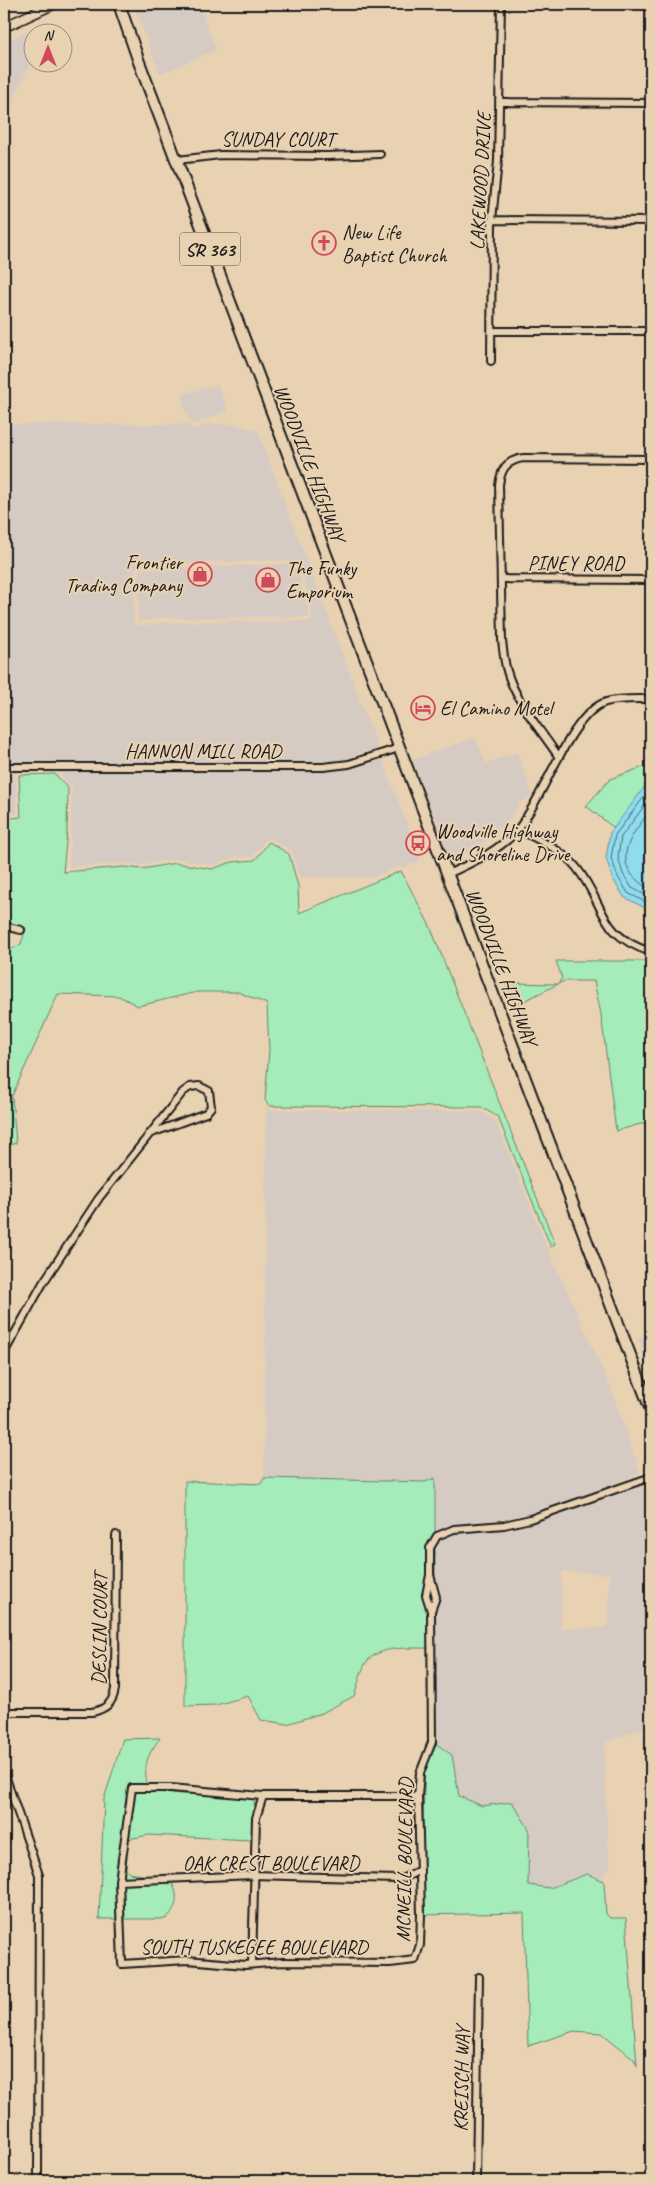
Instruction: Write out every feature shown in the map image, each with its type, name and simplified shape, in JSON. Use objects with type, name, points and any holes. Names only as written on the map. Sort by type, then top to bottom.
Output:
[{"type":"main road","points":[[4,27],[54,4]]},
{"type":"main road","name":"WOODVILLE HIGHWAY","points":[[119,4],[139,62],[651,1410]]},
{"type":"street","name":"LAKEWOOD DRIVE","points":[[491,361],[492,220],[498,161],[501,4]]},
{"type":"street","points":[[500,102],[651,103]]},
{"type":"street","name":"SUNDAY COURT","points":[[177,160],[221,155],[327,156],[380,154]]},
{"type":"street","points":[[492,220],[651,221]]},
{"type":"street","points":[[491,331],[651,331]]},
{"type":"street","points":[[558,756],[520,700],[507,672],[502,640],[499,485],[501,472],[506,464],[523,458],[651,459]]},
{"type":"street","name":"PINEY ROAD","points":[[501,578],[651,580]]},
{"type":"street","points":[[448,874],[499,846],[518,829],[534,806],[558,756],[588,715],[598,705],[620,699],[651,699]]},
{"type":"street","name":"HANNON MILL ROAD","points":[[4,767],[323,767],[349,764],[399,748]]},
{"type":"street","points":[[518,829],[556,849],[574,865],[585,878],[608,924],[620,938],[634,947],[651,952]]},
{"type":"street","points":[[4,926],[21,930]]},
{"type":"street","points":[[4,1353],[43,1283],[99,1198],[149,1134],[190,1086],[199,1086],[209,1092],[211,1108],[206,1112],[149,1134]]},
{"type":"street","name":"MCNEILL BOULEVARD","points":[[416,1960],[420,1945],[418,1796],[420,1773],[432,1742],[431,1611],[426,1594],[430,1575],[430,1548],[432,1542],[443,1533],[454,1529],[495,1526],[530,1519],[651,1477]]},
{"type":"street","name":"DESLIN COURT","points":[[4,1712],[92,1712],[106,1708],[111,1703],[115,1689],[116,1535]]},
{"type":"street","points":[[4,1772],[39,1875],[38,2181]]},
{"type":"street","points":[[119,1881],[132,1788],[189,1789],[263,1796],[331,1794],[418,1796]]},
{"type":"street","points":[[252,1964],[256,1818],[263,1796]]},
{"type":"street","name":"OAK CREST BOULEVARD","points":[[119,1881],[253,1875],[396,1879],[404,1878],[420,1870]]},
{"type":"street","name":"SOUTH TUSKEGEE BOULEVARD","points":[[119,1881],[122,1964],[186,1960],[252,1964],[282,1962],[390,1964],[416,1960]]},
{"type":"street","name":"KREISCH WAY","points":[[476,2181],[479,1977]]},
{"type":"shaded area","points":[[133,4],[202,4],[204,19],[216,50],[160,74]]},
{"type":"shaded area","points":[[22,34],[22,72],[26,72],[4,120],[4,43]]},
{"type":"shaded area","points":[[218,385],[228,411],[193,425],[184,409],[182,394]]},
{"type":"shaded area","points":[[4,424],[188,424],[194,429],[207,424],[235,424],[258,431],[379,750],[348,760],[323,763],[4,762]],"holes":[[[285,560],[301,570],[313,616],[310,621],[164,622],[138,626],[134,622],[135,569],[139,565]]]},
{"type":"shaded area","points":[[286,564],[298,571],[310,617],[164,618],[138,622],[139,569]]},
{"type":"shaded area","points":[[475,737],[486,763],[517,752],[533,796],[522,801],[511,817],[490,838],[470,851],[450,858],[412,760]]},
{"type":"shaded area","points":[[382,759],[421,860],[403,868],[399,867],[372,878],[299,877],[291,850],[270,838],[266,839],[253,857],[232,858],[212,865],[176,859],[142,865],[124,863],[69,867],[72,788],[58,772],[323,772],[350,769]]},
{"type":"shaded area","points":[[4,771],[18,771],[15,775],[17,813],[4,815]]},
{"type":"shaded area","points":[[266,1107],[269,1110],[480,1111],[495,1120],[548,1249],[610,1386],[641,1473],[560,1505],[529,1515],[473,1524],[474,1533],[530,1524],[651,1482],[651,1726],[607,1742],[605,1746],[610,1869],[604,1874],[604,1881],[587,1874],[550,1888],[528,1885],[528,1829],[459,1796],[452,1755],[435,1743],[435,1478],[425,1482],[264,1478]],"holes":[[[562,1572],[610,1574],[607,1627],[561,1628]]]},
{"type":"shaded area","points":[[651,1334],[651,1374],[638,1339]]},
{"type":"green space","points":[[643,767],[651,768],[651,857],[586,806],[610,779]]},
{"type":"green space","points":[[55,774],[68,788],[67,832],[63,872],[124,867],[142,869],[176,863],[212,869],[232,862],[255,860],[269,842],[289,854],[298,886],[299,913],[401,871],[430,926],[555,1244],[551,1247],[498,1117],[481,1107],[269,1106],[265,1100],[269,1050],[267,1004],[238,992],[197,992],[138,1006],[119,996],[58,994],[12,1096],[16,1143],[4,1147],[4,953],[21,944],[26,928],[4,924],[4,819],[21,817],[19,775]]},
{"type":"green space","points":[[556,961],[651,961],[651,1121],[616,1131],[601,1014],[594,981],[564,981],[558,984],[562,978]]},
{"type":"green space","points":[[506,983],[558,984],[514,1006]]},
{"type":"green space","points":[[264,1478],[425,1482],[435,1478],[435,1648],[391,1649],[375,1655],[368,1660],[363,1668],[354,1696],[322,1713],[287,1724],[261,1720],[248,1696],[216,1705],[185,1706],[185,1481],[261,1484]]},
{"type":"green space","points":[[160,1738],[151,1751],[147,1762],[146,1775],[149,1790],[181,1794],[255,1794],[251,1840],[149,1835],[128,1839],[126,1869],[129,1873],[170,1879],[176,1895],[175,1904],[166,1919],[99,1919],[104,1799],[123,1739]]},
{"type":"green space","points":[[435,1743],[452,1755],[459,1796],[482,1806],[512,1802],[529,1829],[528,1885],[550,1888],[587,1874],[604,1881],[606,1914],[610,1918],[626,1918],[637,2066],[634,2059],[602,2033],[574,2031],[528,2046],[524,1913],[417,1915],[421,1877],[425,1761]]},
{"type":"water","points":[[651,782],[651,911],[624,897],[613,879],[606,858],[610,833],[646,785]]},
{"type":"place","name":"New Life Baptist Church","points":[[324,243]]},
{"type":"place","name":"Frontier Trading Company","points":[[200,574]]},
{"type":"place","name":"The Funky Emporium","points":[[268,580]]},
{"type":"place","name":"El Camino Motel","points":[[423,708]]},
{"type":"place","name":"Woodville Highway and Shoreline Drive","points":[[418,843]]}]
